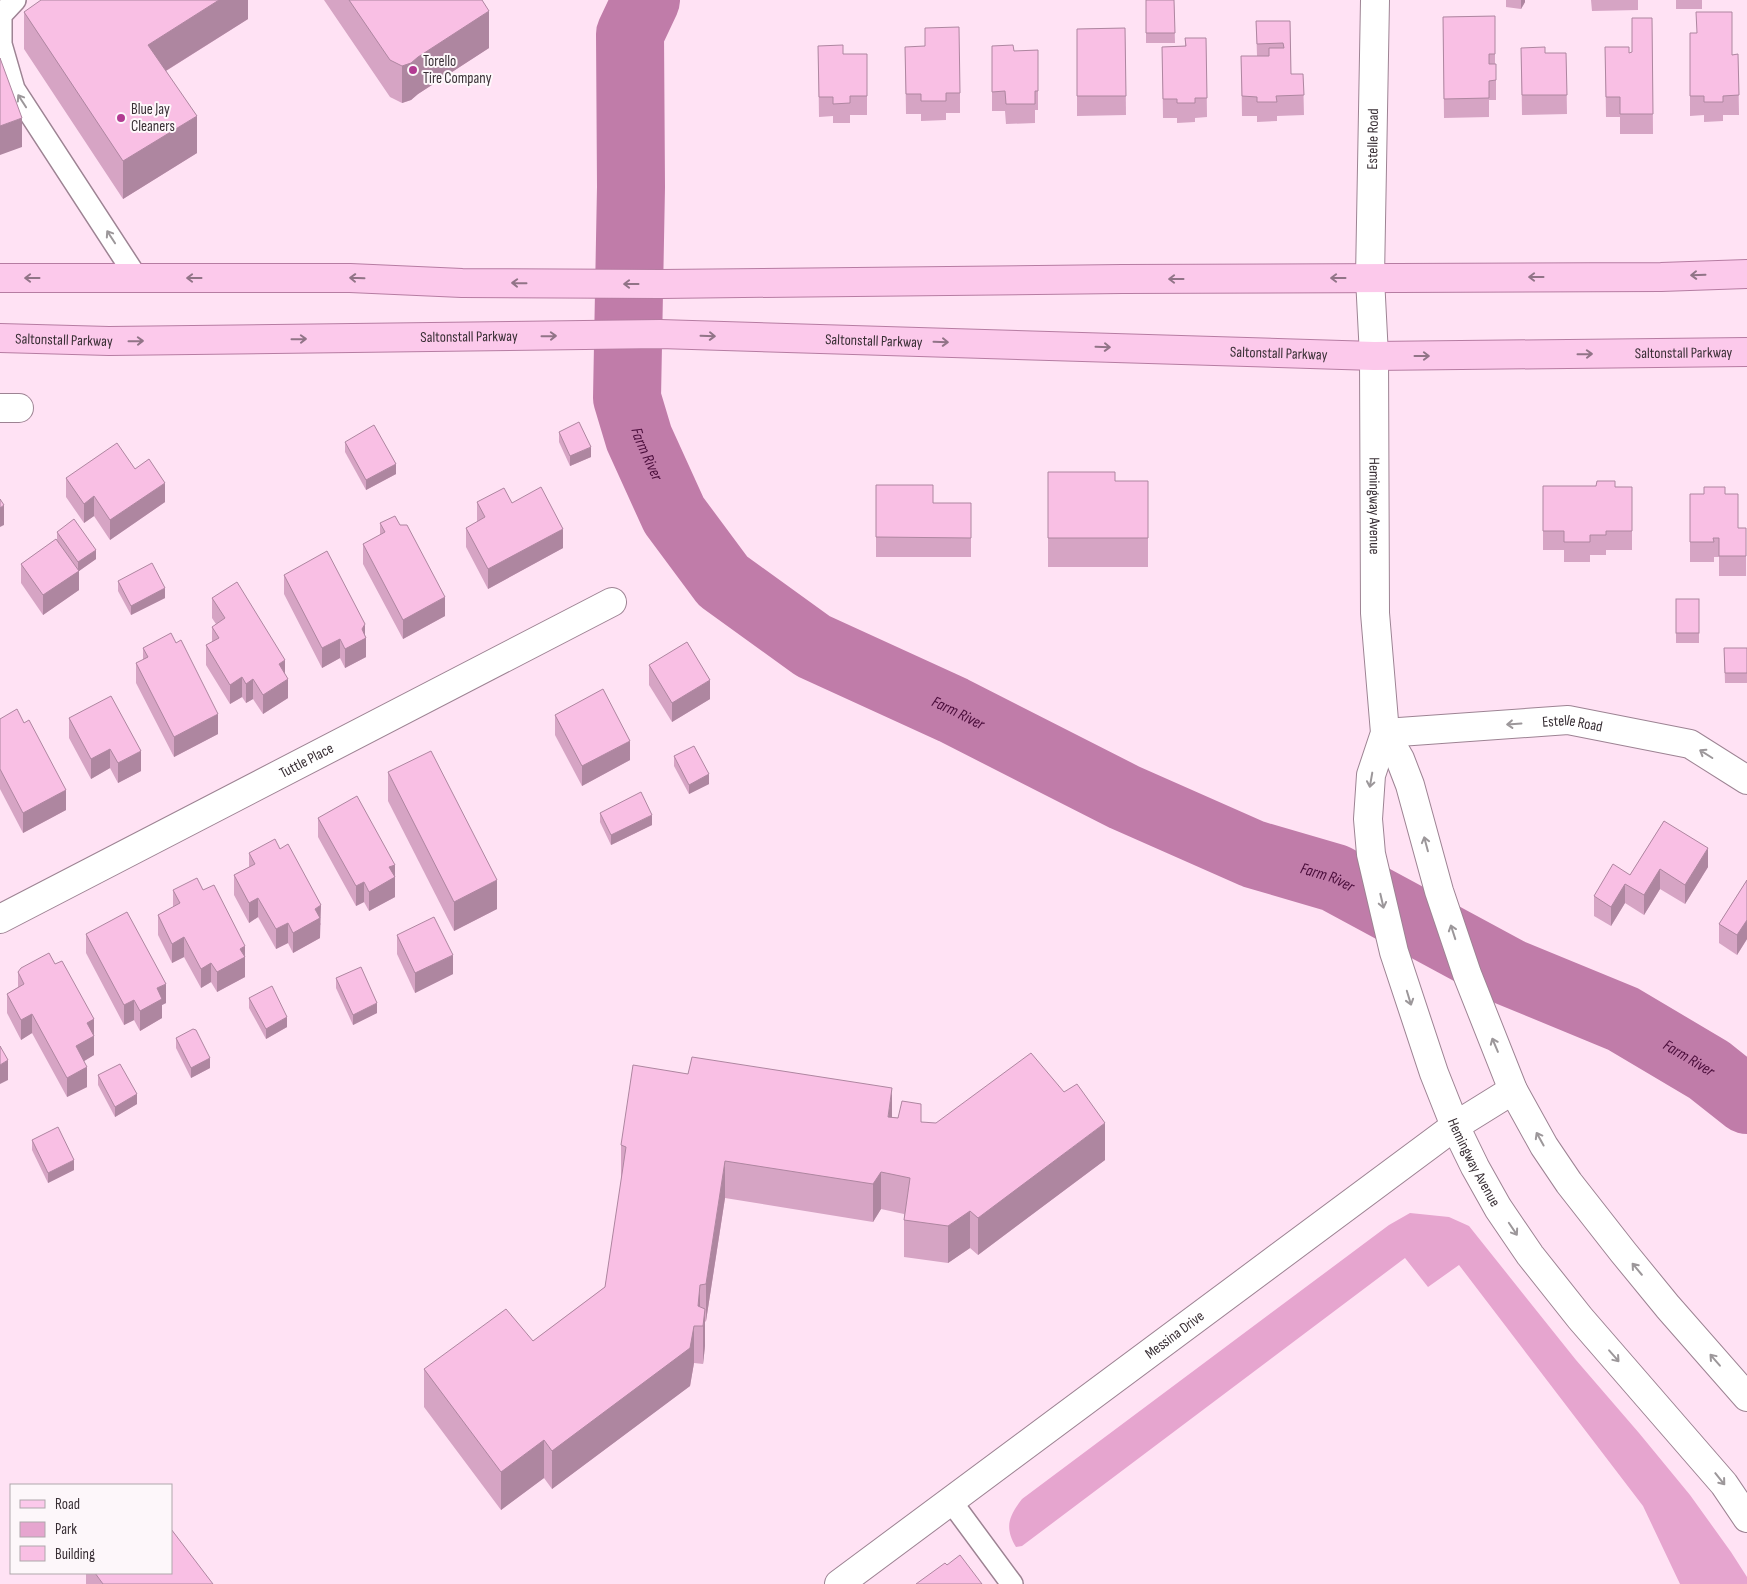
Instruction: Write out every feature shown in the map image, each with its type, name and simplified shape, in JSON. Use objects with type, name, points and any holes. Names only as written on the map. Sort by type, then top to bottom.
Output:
[{"type":"main road","name":"Estelle Road","points":[[1370,278],[1375,0]]},
{"type":"main road","points":[[0,278],[350,278],[462,283],[660,284],[1651,277],[1747,274]]},
{"type":"main road","name":"Hemingway Avenue","points":[[1370,278],[1374,356],[1376,613],[1385,733],[1372,776],[1368,798],[1368,819],[1371,854],[1394,952],[1434,1074],[1455,1126],[1498,1208],[1530,1255],[1580,1318],[1724,1484],[1747,1518]]},
{"type":"main road","name":"Saltonstall Parkway","points":[[0,338],[119,341],[660,334],[1374,356],[1747,352]]},
{"type":"main road","name":"Tuttle Place","points":[[0,919],[612,602]]},
{"type":"main road","name":"Estelle Road","points":[[1385,733],[1568,720],[1690,744],[1747,780]]},
{"type":"main road","name":"Hemingway Avenue","points":[[1385,733],[1400,759],[1410,785],[1439,891],[1466,974],[1513,1090],[1544,1146],[1569,1184],[1662,1300],[1747,1397]]},
{"type":"main road","name":"Messina Drive","points":[[839,1584],[1455,1126],[1513,1090]]},
{"type":"lane","points":[[5,7],[1,44],[14,89],[137,278]]},
{"type":"lane","points":[[950,1500],[1012,1584]]},
{"type":"green space","points":[[1410,1213],[1449,1217],[1469,1226],[1576,1360],[1690,1495],[1731,1552],[1747,1577],[1747,1584],[1680,1584],[1643,1506],[1459,1265],[1428,1287],[1405,1258],[1022,1546],[1016,1547],[1009,1528],[1011,1516],[1022,1499],[1389,1225]]},
{"type":"building","name":"Blue Jay Cleaners","points":[[41,0],[219,0],[148,45],[197,116],[123,161],[24,12]]},
{"type":"building","points":[[349,0],[482,0],[489,11],[411,63],[402,66],[390,60]]},
{"type":"building","points":[[1146,0],[1174,0],[1175,33],[1146,33]]},
{"type":"building","points":[[1696,12],[1732,12],[1732,55],[1738,54],[1739,95],[1723,96],[1723,102],[1704,102],[1704,96],[1690,96],[1690,33],[1697,33]]},
{"type":"building","points":[[1495,16],[1495,54],[1489,54],[1489,64],[1496,64],[1496,80],[1489,81],[1489,98],[1444,99],[1443,17]]},
{"type":"building","points":[[1632,18],[1652,18],[1653,114],[1620,114],[1620,97],[1606,97],[1605,47],[1629,47],[1629,53],[1632,52]]},
{"type":"building","points":[[1256,21],[1290,21],[1291,74],[1303,74],[1304,95],[1276,96],[1277,102],[1257,102],[1257,97],[1242,96],[1241,56],[1269,56],[1269,48],[1284,48],[1283,43],[1257,44]]},
{"type":"building","points":[[959,27],[960,93],[946,93],[946,101],[921,101],[921,94],[906,94],[905,47],[925,46],[925,28]]},
{"type":"building","points":[[1125,28],[1126,96],[1077,96],[1077,29]]},
{"type":"building","points":[[1185,38],[1206,38],[1207,98],[1195,98],[1195,103],[1177,103],[1177,99],[1163,99],[1162,47],[1186,46]]},
{"type":"building","points":[[843,45],[843,54],[867,54],[867,96],[850,96],[850,103],[833,104],[833,97],[819,97],[818,46]]},
{"type":"building","points":[[1013,45],[1014,51],[1038,50],[1038,91],[1035,91],[1035,104],[1006,104],[1005,91],[992,92],[992,46]]},
{"type":"building","points":[[1545,47],[1545,53],[1566,53],[1567,95],[1522,95],[1521,48]]},
{"type":"building","points":[[0,58],[22,118],[0,126]]},
{"type":"building","points":[[579,422],[591,447],[570,456],[559,432]]},
{"type":"building","points":[[374,425],[396,464],[366,480],[345,442]]},
{"type":"building","points":[[117,443],[135,469],[149,459],[165,483],[110,520],[94,496],[84,504],[66,478]]},
{"type":"building","points":[[1048,472],[1115,472],[1115,481],[1148,481],[1148,538],[1048,538]]},
{"type":"building","points":[[1597,481],[1615,481],[1615,487],[1632,487],[1632,531],[1606,531],[1606,535],[1590,535],[1590,542],[1564,542],[1564,531],[1543,531],[1543,486],[1596,486]]},
{"type":"building","points":[[876,485],[933,485],[933,503],[971,503],[971,538],[876,537]]},
{"type":"building","points":[[541,487],[563,529],[488,569],[466,528],[485,517],[477,502],[504,488],[512,503]]},
{"type":"building","points":[[1704,487],[1725,487],[1725,494],[1738,494],[1738,528],[1746,528],[1746,556],[1719,556],[1719,538],[1713,538],[1714,542],[1690,542],[1690,494],[1704,494]]},
{"type":"building","points":[[0,499],[4,505],[0,508]]},
{"type":"building","points":[[395,516],[400,525],[407,525],[445,597],[403,620],[363,544],[385,532],[380,523]]},
{"type":"building","points":[[74,519],[96,550],[78,562],[57,532]]},
{"type":"building","points":[[56,539],[79,571],[43,595],[21,564]]},
{"type":"building","points":[[327,551],[365,624],[362,629],[366,638],[345,649],[340,639],[322,648],[284,575]]},
{"type":"building","points":[[152,563],[165,588],[131,606],[118,581]]},
{"type":"building","points":[[237,582],[285,660],[279,664],[288,679],[263,695],[253,679],[246,684],[242,677],[230,685],[206,645],[219,638],[212,627],[225,618],[212,598]]},
{"type":"building","points":[[1676,599],[1699,599],[1699,633],[1676,633]]},
{"type":"building","points":[[171,633],[176,643],[181,640],[218,714],[174,737],[136,663],[148,657],[143,648]]},
{"type":"building","points":[[687,642],[710,680],[672,703],[649,665]]},
{"type":"building","points":[[1724,648],[1747,648],[1747,673],[1725,673]]},
{"type":"building","points":[[603,689],[630,741],[582,766],[555,715]]},
{"type":"building","points":[[111,696],[141,751],[118,763],[110,749],[91,759],[69,718]]},
{"type":"building","points":[[17,709],[24,723],[29,720],[66,790],[23,813],[0,769],[0,719]]},
{"type":"building","points":[[694,746],[709,774],[689,785],[674,756]]},
{"type":"building","points":[[431,751],[497,880],[454,902],[388,772]]},
{"type":"building","points":[[641,792],[652,815],[611,835],[600,813]]},
{"type":"building","points":[[357,796],[395,865],[389,867],[395,877],[369,892],[364,882],[356,886],[318,818]]},
{"type":"building","points":[[1664,821],[1708,848],[1685,885],[1660,869],[1644,895],[1625,884],[1611,907],[1594,896],[1613,864],[1630,875]]},
{"type":"building","points":[[275,839],[280,849],[288,844],[321,905],[315,909],[320,918],[293,933],[288,923],[276,929],[258,898],[249,903],[234,875],[255,864],[249,853]]},
{"type":"building","points":[[197,878],[203,890],[214,885],[245,946],[240,949],[245,957],[217,972],[211,963],[201,969],[184,937],[172,944],[158,915],[180,903],[173,890]]},
{"type":"building","points":[[1747,880],[1747,920],[1737,935],[1719,924]]},
{"type":"building","points":[[127,912],[166,984],[157,988],[162,999],[140,1011],[134,1000],[124,1005],[86,934]]},
{"type":"building","points":[[434,917],[453,955],[415,973],[397,935]]},
{"type":"building","points":[[49,953],[55,964],[62,961],[94,1019],[87,1023],[94,1036],[76,1046],[87,1067],[67,1078],[32,1014],[21,1020],[7,994],[24,984],[18,972],[21,968]]},
{"type":"building","points":[[361,967],[377,1003],[353,1015],[336,978]]},
{"type":"building","points":[[272,986],[287,1017],[266,1029],[249,998]]},
{"type":"building","points":[[193,1029],[196,1030],[210,1058],[191,1068],[176,1038]]},
{"type":"building","points":[[0,1046],[8,1060],[0,1065]]},
{"type":"building","points":[[1031,1053],[1064,1092],[1077,1084],[1105,1123],[978,1218],[970,1211],[948,1226],[904,1220],[910,1178],[881,1172],[873,1184],[725,1161],[706,1284],[700,1285],[698,1306],[705,1309],[703,1326],[694,1326],[690,1348],[552,1451],[544,1440],[501,1472],[424,1369],[506,1309],[533,1341],[605,1287],[626,1147],[621,1145],[633,1065],[688,1074],[692,1057],[892,1088],[888,1117],[898,1118],[902,1101],[921,1104],[921,1122],[936,1123]]},
{"type":"building","points":[[120,1064],[137,1094],[115,1107],[98,1075]]},
{"type":"building","points":[[58,1127],[74,1160],[48,1173],[32,1140]]},
{"type":"building","points":[[172,1530],[213,1584],[103,1584],[96,1574],[172,1574]]},
{"type":"building","points":[[960,1555],[982,1584],[916,1584],[945,1563],[947,1565]]},
{"type":"waterway","name":"Farm River","points":[[646,0],[630,34],[631,187],[627,398],[639,438],[674,515],[723,581],[813,646],[953,710],[1124,797],[1253,854],[1335,878],[1509,972],[1623,1019],[1709,1070],[1747,1100]]},
{"type":"place","name":"Torello Tire Company","points":[[413,70]]},
{"type":"place","name":"Blue Jay Cleaners","points":[[121,118]]}]
